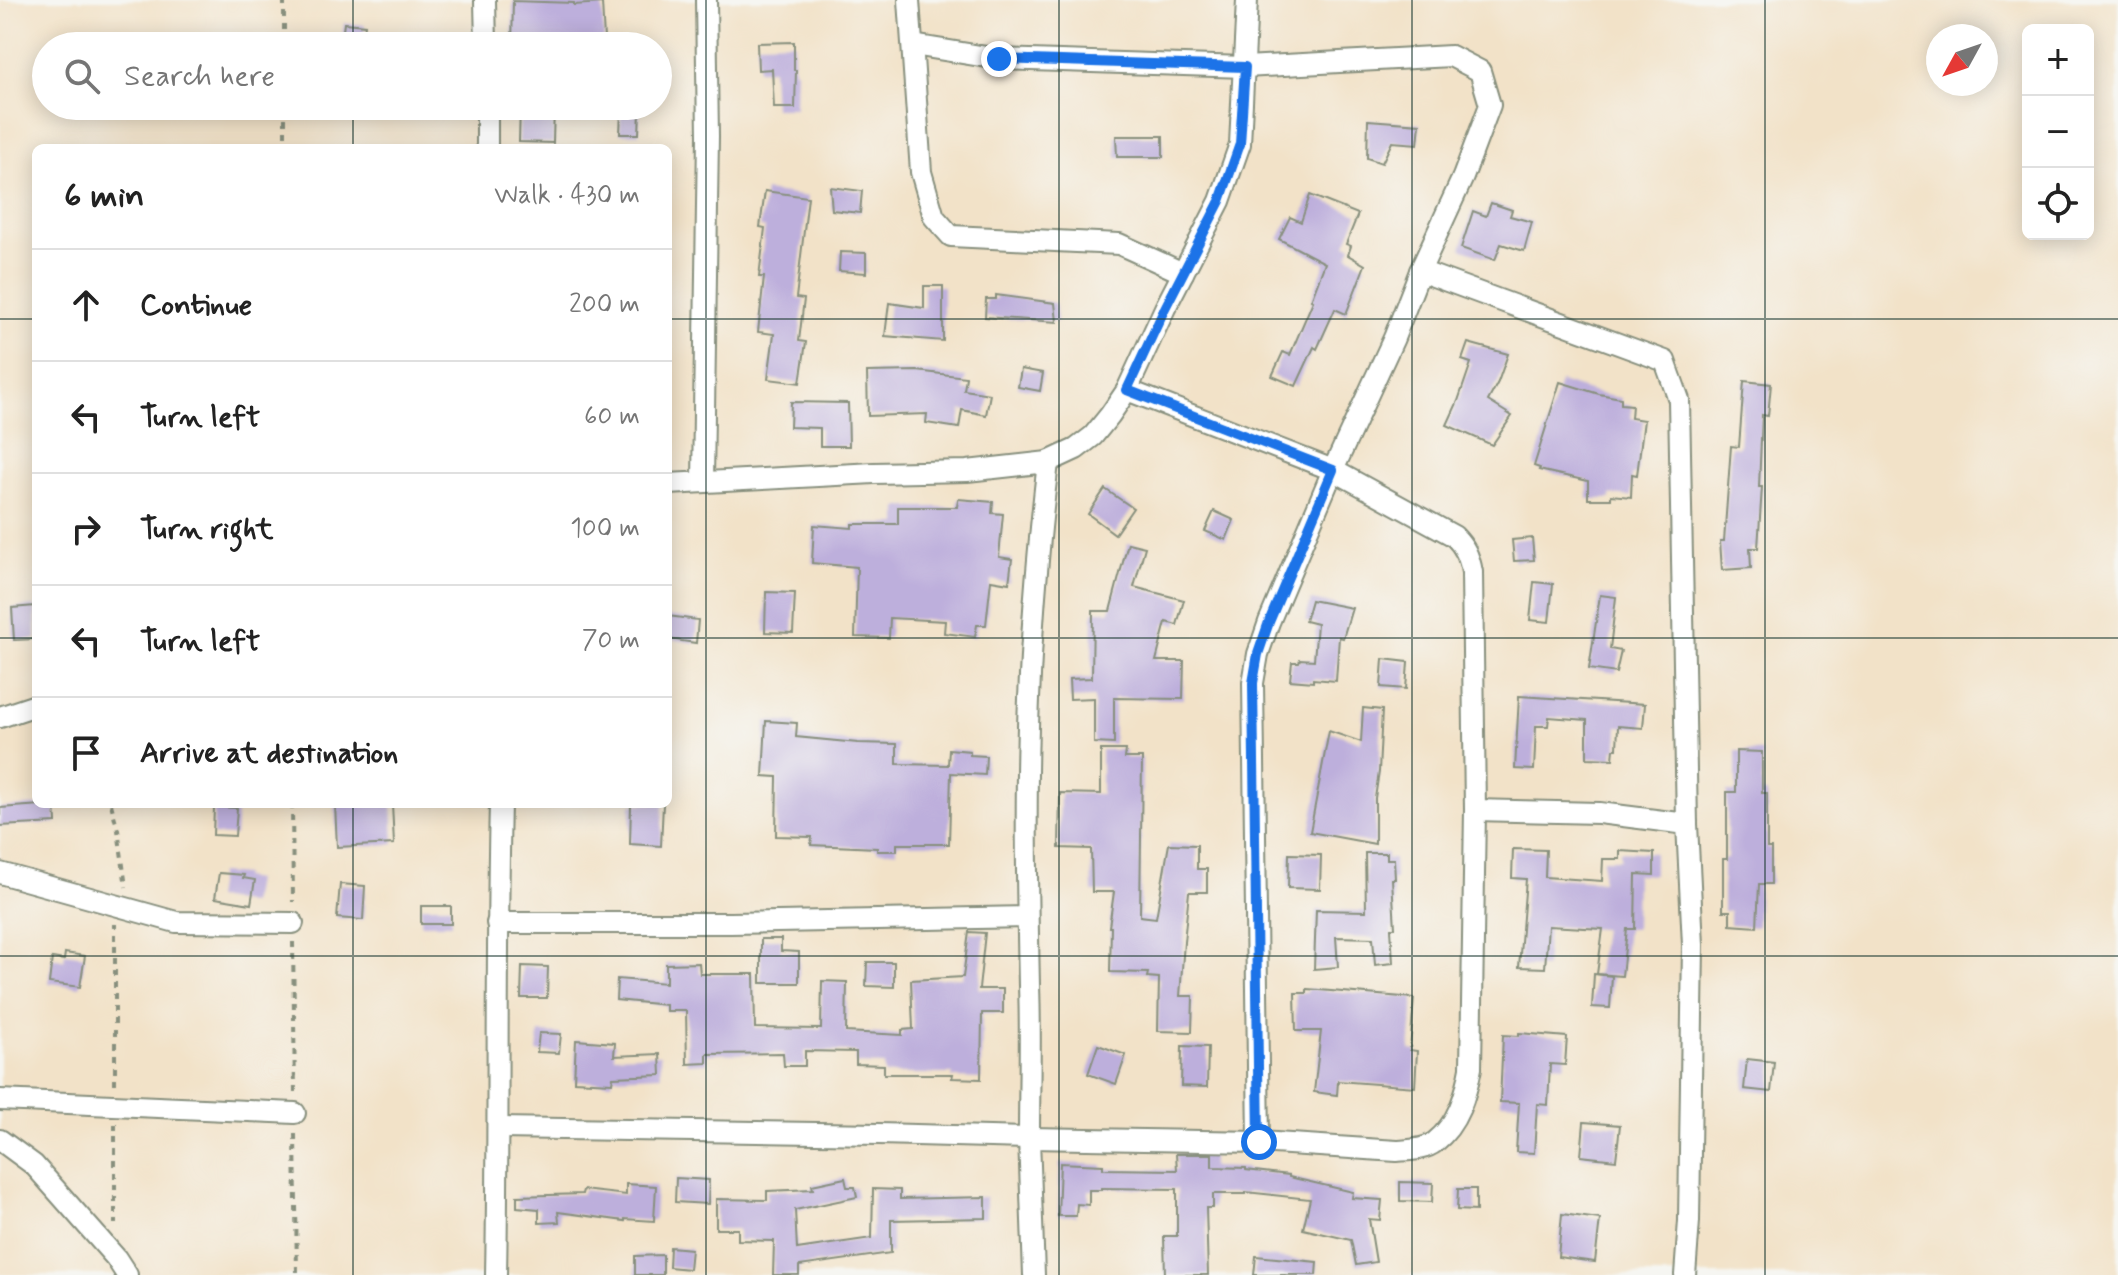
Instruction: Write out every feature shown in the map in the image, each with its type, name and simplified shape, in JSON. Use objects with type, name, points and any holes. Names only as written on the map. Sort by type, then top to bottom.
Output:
[{"type":"street","points":[[485,0],[486,32]]},
{"type":"street","points":[[703,482],[708,136],[706,0]]},
{"type":"street","points":[[909,0],[921,172],[934,217],[951,236],[1119,244],[1183,273]]},
{"type":"street","points":[[672,484],[967,471],[1048,462],[1076,449],[1093,436],[1127,390],[1220,201],[1240,144],[1247,0]]},
{"type":"street","points":[[913,45],[999,59],[1245,67],[1451,56],[1480,71],[1490,105],[1463,177],[1333,470],[1258,654],[1253,683],[1259,1142]]},
{"type":"street","points":[[487,120],[487,144]]},
{"type":"street","points":[[1420,271],[1665,361],[1679,400],[1687,824],[1693,945],[1689,1221],[1685,1275]]},
{"type":"street","points":[[499,1128],[1259,1142],[1397,1151],[1433,1144],[1449,1126],[1461,1108],[1471,1068],[1475,810],[1470,558],[1464,545],[1454,536],[1333,470],[1127,390]]},
{"type":"street","points":[[1034,1275],[1027,917],[1029,698],[1039,542],[1048,462]]},
{"type":"street","points":[[0,717],[32,706]]},
{"type":"street","points":[[496,1275],[500,808]]},
{"type":"street","points":[[1475,810],[1599,813],[1687,824]]},
{"type":"street","points":[[0,873],[176,922],[293,923]]},
{"type":"street","points":[[497,923],[730,923],[1027,917]]},
{"type":"street","points":[[0,1100],[295,1113]]},
{"type":"street","points":[[0,1140],[34,1165],[116,1258],[127,1275]]},
{"type":"path","points":[[284,0],[284,32]]},
{"type":"path","points":[[285,120],[285,144]]},
{"type":"path","points":[[112,808],[129,909]]},
{"type":"path","points":[[292,808],[297,1275]]},
{"type":"building","points":[[513,1],[574,5],[602,3],[604,32],[512,32]]},
{"type":"building","points":[[344,23],[365,25],[364,32],[343,32]]},
{"type":"building","points":[[794,42],[795,108],[774,108],[772,69],[758,70],[757,43]]},
{"type":"building","points":[[520,120],[554,120],[553,143],[519,142]]},
{"type":"building","points":[[621,120],[640,120],[639,134],[620,134]]},
{"type":"building","points":[[1368,120],[1420,124],[1418,144],[1392,142],[1382,163],[1367,158]]},
{"type":"building","points":[[1116,136],[1163,136],[1163,157],[1117,157]]},
{"type":"building","points":[[830,187],[862,191],[860,213],[832,210]]},
{"type":"building","points":[[765,191],[808,197],[796,298],[804,299],[799,341],[806,342],[800,383],[768,379],[774,334],[758,332],[764,277],[759,277],[765,228],[760,227]]},
{"type":"building","points":[[1310,195],[1358,214],[1346,244],[1351,246],[1348,255],[1365,265],[1346,314],[1335,309],[1296,386],[1272,376],[1283,352],[1290,355],[1325,263],[1279,239],[1290,217],[1301,222]]},
{"type":"building","points":[[1491,203],[1512,210],[1510,216],[1532,222],[1524,251],[1501,244],[1495,260],[1461,248],[1473,211],[1486,216]]},
{"type":"building","points":[[840,252],[866,253],[866,273],[839,271]]},
{"type":"building","points":[[924,286],[943,286],[943,341],[885,336],[889,303],[924,308]]},
{"type":"building","points":[[996,295],[1055,303],[1057,322],[985,317],[986,299],[996,299]]},
{"type":"building","points":[[1468,343],[1508,354],[1488,401],[1512,416],[1492,445],[1447,425],[1471,363],[1462,360]]},
{"type":"building","points":[[1021,369],[1043,373],[1040,391],[1018,387]]},
{"type":"building","points":[[917,371],[966,377],[964,390],[990,394],[986,415],[962,410],[959,428],[926,423],[927,414],[868,416],[867,372]]},
{"type":"building","points":[[1744,381],[1771,384],[1768,416],[1762,415],[1758,548],[1750,548],[1751,568],[1722,570],[1720,541],[1724,541],[1731,446],[1739,447]]},
{"type":"building","points":[[1560,382],[1621,398],[1621,404],[1632,405],[1631,418],[1644,420],[1637,475],[1632,474],[1631,497],[1611,495],[1611,499],[1588,499],[1588,481],[1539,470],[1534,466]]},
{"type":"building","points":[[791,402],[848,403],[849,446],[820,446],[820,428],[790,427]]},
{"type":"building","points":[[1105,489],[1133,508],[1115,534],[1088,514]]},
{"type":"building","points":[[958,499],[993,502],[992,513],[1003,514],[999,557],[1012,559],[1009,583],[991,580],[986,625],[977,625],[975,637],[944,633],[945,621],[890,618],[889,638],[855,637],[857,567],[812,563],[814,525],[852,528],[852,524],[898,524],[898,507],[957,507]]},
{"type":"building","points":[[1214,511],[1234,520],[1226,540],[1205,531]]},
{"type":"building","points":[[1532,538],[1534,560],[1514,561],[1512,540]]},
{"type":"building","points":[[1128,543],[1145,547],[1134,587],[1184,600],[1177,625],[1166,622],[1156,661],[1184,661],[1183,699],[1114,698],[1114,744],[1094,743],[1094,698],[1070,699],[1069,679],[1092,678],[1093,611],[1110,611]]},
{"type":"building","points":[[1534,582],[1553,584],[1549,622],[1530,620]]},
{"type":"building","points":[[766,592],[795,593],[793,633],[765,632]]},
{"type":"building","points":[[1600,595],[1616,597],[1610,649],[1621,651],[1616,673],[1589,669]]},
{"type":"building","points":[[1311,600],[1352,608],[1343,638],[1339,637],[1336,681],[1290,680],[1292,662],[1314,660],[1317,624],[1305,621]]},
{"type":"building","points":[[32,606],[32,639],[14,640],[12,608]]},
{"type":"building","points":[[672,617],[698,620],[696,643],[672,640]]},
{"type":"building","points":[[1383,659],[1408,662],[1406,689],[1381,687]]},
{"type":"building","points":[[1519,696],[1645,704],[1643,728],[1618,726],[1617,749],[1614,749],[1613,759],[1587,758],[1587,720],[1549,717],[1548,726],[1536,726],[1534,770],[1515,769]]},
{"type":"building","points":[[1363,708],[1382,710],[1375,844],[1310,832],[1329,731],[1361,742]]},
{"type":"building","points":[[766,721],[797,723],[796,737],[897,744],[897,764],[948,765],[949,749],[970,751],[970,755],[986,756],[985,775],[951,773],[949,844],[897,844],[897,851],[811,845],[812,837],[776,836],[777,777],[763,776]]},
{"type":"building","points":[[1101,750],[1126,750],[1125,758],[1142,758],[1140,916],[1156,918],[1169,844],[1197,845],[1197,869],[1207,869],[1207,892],[1189,892],[1184,942],[1180,996],[1193,996],[1192,1032],[1158,1031],[1159,978],[1147,977],[1148,973],[1110,972],[1109,927],[1114,892],[1092,892],[1091,849],[1059,848],[1060,793],[1101,794]]},
{"type":"building","points":[[1736,751],[1762,752],[1762,793],[1767,793],[1767,848],[1771,848],[1771,884],[1759,884],[1757,927],[1730,925],[1730,911],[1723,911],[1727,792],[1736,792]]},
{"type":"building","points":[[0,808],[55,808],[56,823],[0,826]]},
{"type":"building","points":[[214,808],[237,808],[235,836],[213,835]]},
{"type":"building","points":[[335,808],[392,808],[394,844],[337,847]]},
{"type":"building","points":[[631,808],[663,808],[661,846],[630,844]]},
{"type":"building","points":[[1513,849],[1546,850],[1545,877],[1602,881],[1603,859],[1620,859],[1620,851],[1654,853],[1654,875],[1636,874],[1635,929],[1627,929],[1622,976],[1597,974],[1603,929],[1548,926],[1545,968],[1519,967],[1526,879],[1512,878]]},
{"type":"building","points":[[1365,853],[1387,853],[1387,859],[1394,859],[1393,963],[1375,965],[1373,938],[1336,937],[1338,967],[1314,969],[1316,910],[1366,911]]},
{"type":"building","points":[[1289,854],[1321,855],[1320,889],[1288,888]]},
{"type":"building","points":[[219,873],[244,875],[243,878],[255,880],[251,904],[215,898]]},
{"type":"building","points":[[340,884],[365,886],[363,920],[337,918]]},
{"type":"building","points":[[421,906],[451,906],[451,924],[421,924]]},
{"type":"building","points":[[969,932],[985,933],[979,989],[1003,989],[1003,1013],[982,1013],[981,1079],[952,1078],[953,1074],[884,1074],[884,1065],[856,1064],[856,1052],[805,1051],[805,1066],[784,1066],[783,1053],[707,1054],[707,1063],[687,1064],[686,1011],[666,1011],[666,1005],[616,1000],[617,979],[666,983],[666,964],[699,963],[700,974],[754,974],[755,1028],[821,1029],[822,981],[847,982],[846,1032],[902,1035],[902,1030],[913,1029],[911,980],[963,977]]},
{"type":"building","points":[[761,939],[781,939],[781,951],[799,952],[799,983],[761,983]]},
{"type":"building","points":[[65,953],[85,956],[80,987],[49,983],[52,958],[64,960]]},
{"type":"building","points":[[867,962],[894,962],[894,987],[866,986]]},
{"type":"building","points":[[522,966],[548,967],[547,998],[521,998]]},
{"type":"building","points":[[1594,974],[1612,976],[1610,1008],[1592,1007]]},
{"type":"building","points":[[1307,989],[1414,998],[1410,1050],[1417,1051],[1415,1087],[1338,1081],[1337,1095],[1314,1092],[1321,1031],[1296,1031],[1295,993],[1307,993]]},
{"type":"building","points":[[539,1033],[561,1034],[559,1053],[537,1052]]},
{"type":"building","points":[[1519,1033],[1567,1037],[1565,1065],[1550,1064],[1548,1105],[1537,1104],[1534,1153],[1516,1152],[1519,1103],[1500,1102],[1503,1035],[1519,1036]]},
{"type":"building","points":[[576,1040],[615,1043],[614,1056],[660,1054],[661,1075],[613,1077],[612,1083],[574,1081]]},
{"type":"building","points":[[1098,1045],[1126,1055],[1116,1084],[1088,1074]]},
{"type":"building","points":[[1182,1046],[1208,1047],[1207,1087],[1181,1086]]},
{"type":"building","points":[[1747,1059],[1774,1062],[1771,1092],[1744,1089]]},
{"type":"building","points":[[1584,1122],[1620,1125],[1616,1160],[1581,1156]]},
{"type":"building","points":[[1176,1154],[1212,1154],[1212,1167],[1246,1168],[1289,1175],[1353,1192],[1352,1198],[1382,1200],[1380,1220],[1369,1219],[1376,1262],[1356,1265],[1351,1240],[1303,1229],[1310,1199],[1246,1192],[1213,1194],[1213,1208],[1206,1208],[1208,1275],[1165,1275],[1164,1236],[1177,1236],[1177,1189],[1089,1190],[1089,1205],[1077,1204],[1076,1216],[1058,1216],[1060,1163],[1103,1165],[1103,1169],[1177,1170]]},
{"type":"building","points":[[676,1178],[709,1180],[708,1204],[675,1202]]},
{"type":"building","points":[[845,1178],[847,1187],[855,1187],[857,1197],[795,1210],[797,1249],[872,1238],[873,1189],[900,1190],[900,1199],[986,1197],[986,1218],[891,1220],[891,1253],[799,1266],[799,1275],[773,1275],[774,1241],[738,1240],[738,1229],[716,1229],[716,1199],[767,1200],[767,1191],[813,1189],[812,1185]]},
{"type":"building","points":[[1400,1182],[1433,1183],[1432,1202],[1400,1201]]},
{"type":"building","points":[[626,1184],[656,1186],[654,1221],[625,1221],[558,1212],[559,1222],[539,1223],[539,1209],[517,1207],[517,1196],[582,1194],[583,1190],[626,1195]]},
{"type":"building","points":[[1458,1189],[1476,1189],[1476,1211],[1457,1210]]},
{"type":"building","points":[[1562,1214],[1600,1219],[1595,1262],[1558,1257]]},
{"type":"building","points":[[670,1247],[691,1249],[689,1269],[669,1267]]},
{"type":"building","points":[[663,1255],[663,1275],[635,1275],[635,1256]]},
{"type":"building","points":[[1256,1256],[1317,1262],[1316,1275],[1254,1275]]},
{"type":"route","points":[[999,59],[1245,67],[1240,144],[1220,201],[1127,390],[1333,470],[1269,622],[1258,654],[1253,683],[1259,1142]]}]
